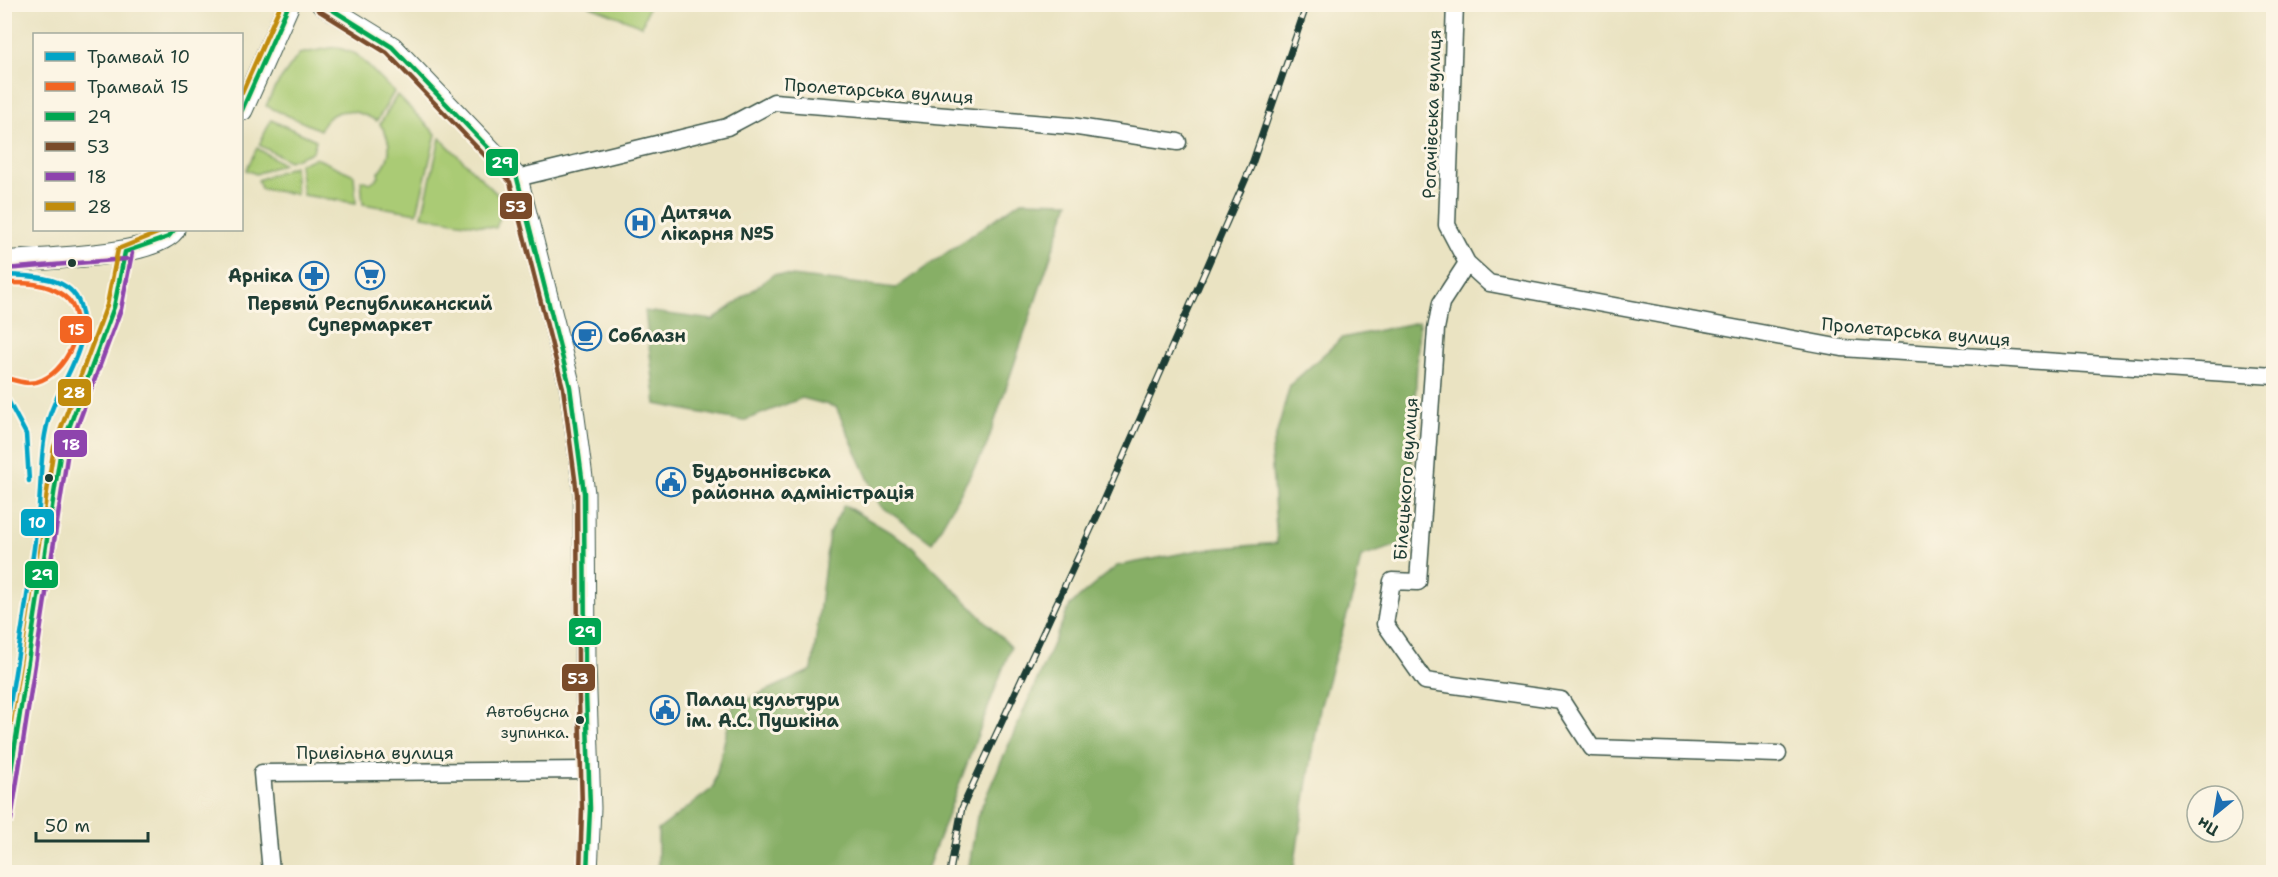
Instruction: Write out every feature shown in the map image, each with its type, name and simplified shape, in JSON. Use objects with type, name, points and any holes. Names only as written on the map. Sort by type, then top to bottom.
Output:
[{"type":"main road","points":[[243,108],[289,4]]},
{"type":"main road","points":[[322,4],[392,47],[517,178],[576,415],[584,493],[589,770],[587,873]]},
{"type":"main road","points":[[4,262],[125,252],[168,237],[173,231]]},
{"type":"street","name":"Рогачівська вулиця","points":[[1447,225],[1455,4]]},
{"type":"street","name":"Пролетарська вулиця","points":[[517,178],[727,127],[774,102],[1071,126],[1178,142]]},
{"type":"street","name":"Пролетарська вулиця","points":[[1447,225],[1467,263],[1489,283],[1842,348],[2274,376]]},
{"type":"street","points":[[4,819],[62,449],[114,307],[125,252]]},
{"type":"street","name":"Білецького вулиця","points":[[1467,263],[1441,303],[1436,329],[1418,582],[1392,581],[1385,624],[1425,681],[1561,700],[1592,748],[1778,754]]},
{"type":"street","name":"Привільна вулиця","points":[[272,873],[262,773],[589,770]]},
{"type":"green space","points":[[649,4],[642,26],[588,5]]},
{"type":"green space","points":[[336,47],[356,54],[394,92],[377,121],[361,114],[345,111],[331,116],[320,130],[266,106],[274,89],[299,54]]},
{"type":"green space","points":[[397,95],[436,134],[417,213],[363,204],[361,180],[370,183],[379,177],[378,173],[388,155],[389,143],[380,124]]},
{"type":"green space","points":[[271,120],[316,140],[313,152],[289,161],[259,145]]},
{"type":"green space","points":[[440,138],[499,196],[503,209],[496,228],[422,216]]},
{"type":"green space","points":[[257,148],[283,164],[256,174],[246,170]]},
{"type":"green space","points":[[316,158],[354,175],[356,203],[303,195],[299,164]]},
{"type":"green space","points":[[294,166],[296,194],[261,189],[258,180]]},
{"type":"green space","points":[[1021,201],[1069,202],[986,447],[932,543],[880,505],[836,407],[802,398],[743,421],[656,404],[645,311],[713,320],[774,274],[896,288]]},
{"type":"green space","points":[[1419,322],[1408,542],[1361,557],[1354,591],[1320,708],[1293,872],[968,872],[977,817],[1070,605],[1117,566],[1199,550],[1277,543],[1271,454],[1290,385],[1342,338]]},
{"type":"green space","points":[[844,505],[907,542],[1011,647],[926,872],[658,872],[658,830],[713,788],[733,706],[812,670],[829,533]]},
{"type":"tram line","name":"10","points":[[4,275],[48,279],[68,288],[80,305],[83,320],[79,350],[53,407],[45,434],[39,512],[4,742]]},
{"type":"tram line","points":[[4,281],[22,275]]},
{"type":"tram line","name":"15","points":[[4,283],[35,284],[56,291],[72,304],[76,315],[74,341],[69,353],[52,374],[33,383],[6,378]]},
{"type":"tram line","name":"10","points":[[4,393],[26,434],[29,481]]},
{"type":"railway","points":[[950,872],[962,808],[1103,503],[1251,167],[1307,4]]},
{"type":"transit line","name":"28","points":[[243,91],[281,4]]},
{"type":"transit line","name":"29","points":[[243,108],[289,4]]},
{"type":"transit line","name":"29","points":[[323,4],[392,47],[517,178],[570,387],[584,493],[585,665],[590,808],[587,872]]},
{"type":"transit line","name":"53","points":[[318,10],[387,53],[510,182],[563,388],[577,494],[582,808],[580,872]]},
{"type":"transit line","name":"28","points":[[4,766],[54,447],[107,305],[118,249],[163,231]]},
{"type":"transit line","name":"29","points":[[125,252],[168,237],[173,231]]},
{"type":"transit line","name":"29","points":[[4,816],[61,449],[114,307],[125,252]]},
{"type":"transit line","name":"18","points":[[11,820],[68,451],[121,309],[132,253]]},
{"type":"transit line","name":"18","points":[[5,269],[126,259]]},
{"type":"place","name":"Дитяча лікарня №5","points":[[640,223]]},
{"type":"place","name":"Первый Республиканский Супермаркет","points":[[370,275]]},
{"type":"place","name":"Арніка","points":[[314,276]]},
{"type":"place","name":"Соблазн","points":[[587,336]]},
{"type":"place","name":"Будьоннiвська районна адміністрація","points":[[671,482]]},
{"type":"place","name":"Палац культури ім. А.С. Пушкіна","points":[[665,710]]},
{"type":"place","name":"Автобусна зупинка.","points":[[580,720]]}]
